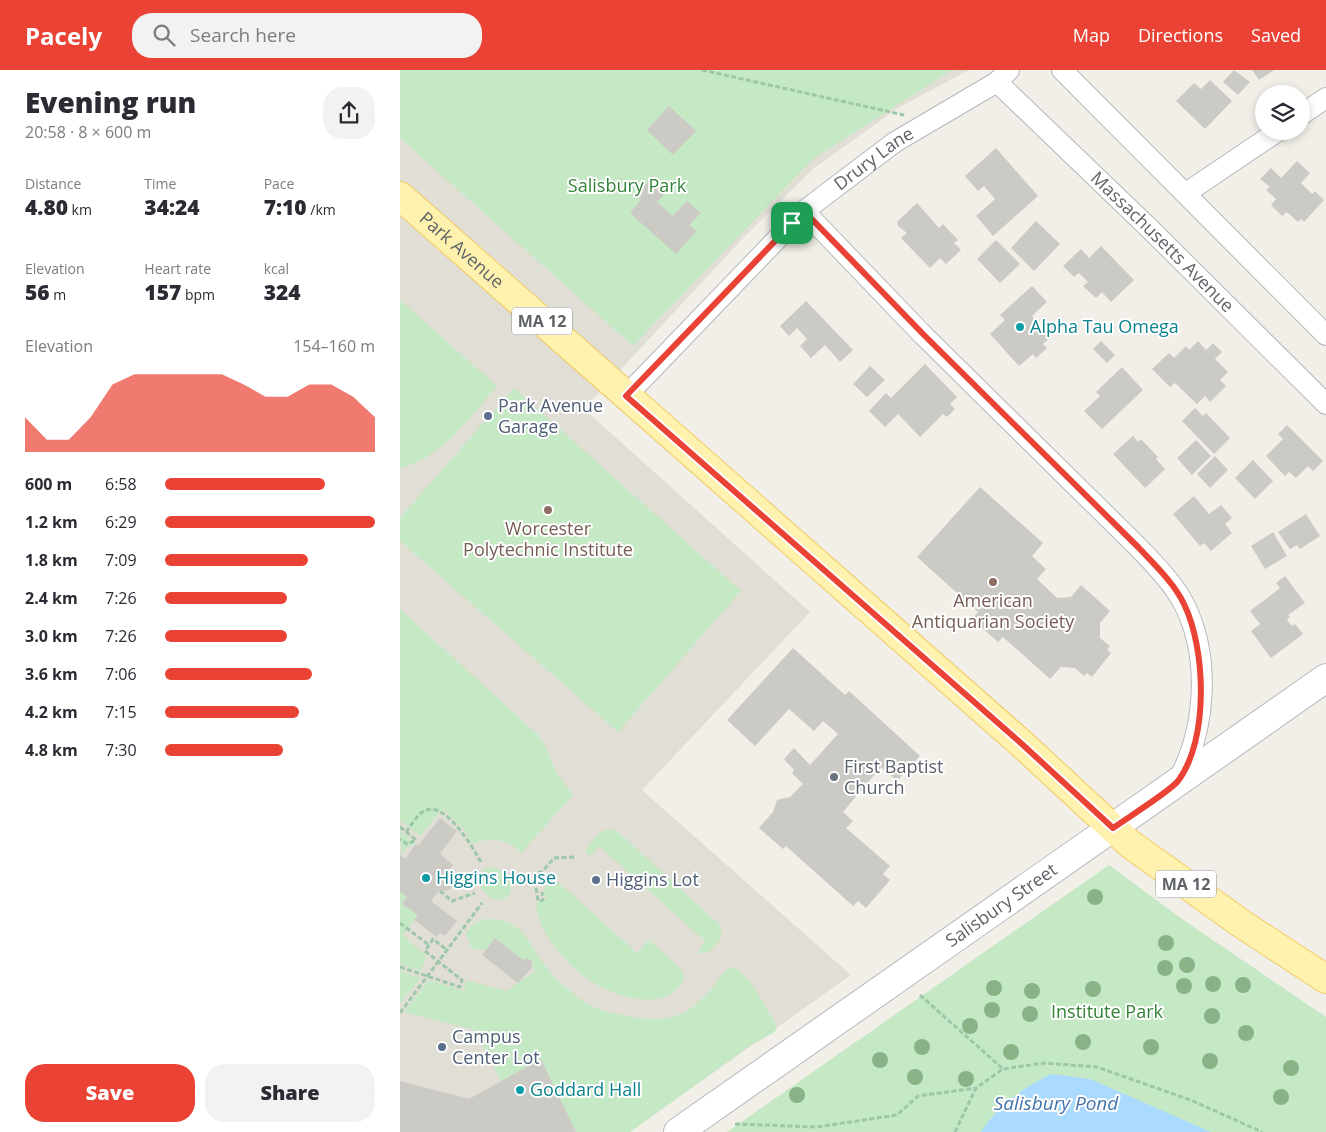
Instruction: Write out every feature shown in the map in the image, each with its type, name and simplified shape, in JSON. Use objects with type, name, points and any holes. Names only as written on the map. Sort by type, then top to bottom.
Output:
[{"type":"main road","name":"Park Avenue","points":[[400,196],[1023,745],[1130,844],[1242,924],[1326,978]]},
{"type":"main road","name":"Salisbury Street","points":[[678,1132],[1326,678]]},
{"type":"street","points":[[1062,70],[1326,335]]},
{"type":"street","name":"Drury Lane","points":[[626,396],[804,211],[856,169],[913,130],[1003,76]]},
{"type":"street","name":"Massachusetts Avenue","points":[[1003,76],[1150,229],[1326,404]]},
{"type":"street","points":[[1310,109],[1326,98]]},
{"type":"street","points":[[1186,193],[1265,140]]},
{"type":"street","points":[[804,211],[924,335],[1139,548],[1171,583],[1189,615],[1198,647],[1201,675],[1200,704],[1195,735],[1188,762],[1177,782]]},
{"type":"path","points":[[702,70],[746,82],[903,114],[913,130]]},
{"type":"path","points":[[406,832],[421,813],[432,810],[440,813],[459,827],[481,862]]},
{"type":"path","points":[[400,827],[416,840],[407,844],[400,839]]},
{"type":"path","points":[[538,872],[542,872],[554,858],[575,857]]},
{"type":"path","points":[[453,880],[472,880]]},
{"type":"path","points":[[536,888],[538,901],[543,900],[542,892]]},
{"type":"path","points":[[440,891],[452,901],[475,893]]},
{"type":"path","points":[[400,1013],[401,1007],[438,962],[482,903]]},
{"type":"path","points":[[400,923],[429,945]]},
{"type":"path","points":[[400,967],[460,987],[462,980],[425,950],[434,939],[447,950]]},
{"type":"path","points":[[920,995],[1004,1069]]},
{"type":"path","points":[[734,1124],[816,1127],[897,1115],[918,1096],[976,1088],[1004,1069],[1044,1063],[1097,1068],[1193,1101],[1262,1132]]},
{"type":"path","points":[[955,1132],[976,1088]]},
{"type":"shaded area","name":"Worcester Polytechnic Institute","points":[[400,70],[969,70],[898,108],[813,169],[744,237],[584,409],[810,612],[642,790],[851,975],[630,1132],[400,1132]]},
{"type":"green space","name":"Salisbury Park","points":[[400,70],[952,70],[813,159],[633,346],[400,138]]},
{"type":"green space","points":[[400,300],[497,386],[466,423],[442,446],[415,463],[400,468]]},
{"type":"green space","name":"Park Avenue Garage","points":[[514,388],[741,591],[618,732],[400,541],[400,518]]},
{"type":"green space","points":[[400,609],[537,734],[544,743],[557,774],[573,795],[521,853],[516,848],[498,840],[485,840],[472,844],[464,829],[444,810],[439,813],[420,836],[400,820]]},
{"type":"green space","points":[[610,829],[617,831],[720,925],[721,937],[717,944],[708,952],[697,954],[705,941],[599,846],[591,855],[586,854],[586,849],[600,832]]},
{"type":"green space","points":[[400,831],[416,844],[407,847],[402,854]]},
{"type":"green space","name":"Institute Park","points":[[1109,865],[1182,919],[1326,1017],[1326,1132],[727,1132]]},
{"type":"green space","points":[[492,867],[506,875],[511,888],[510,894],[506,898],[500,900],[490,898],[480,887],[481,873],[487,868]]},
{"type":"green space","points":[[547,872],[637,953],[649,940],[683,971],[684,978],[676,990],[665,997],[651,1000],[636,999],[621,995],[593,982],[566,961],[546,934],[538,913],[536,903],[546,899],[543,890],[547,885],[543,880]]},
{"type":"green space","points":[[400,892],[407,897],[402,904],[418,915],[403,935],[427,957],[420,971],[400,964]]},
{"type":"green space","points":[[485,919],[497,919],[515,926],[527,939],[544,964],[567,989],[583,1001],[600,1010],[645,1019],[659,1019],[679,1015],[702,999],[722,974],[731,967],[737,969],[749,981],[761,998],[777,1029],[751,1045],[630,1132],[576,1132],[541,1059],[501,1081],[474,1030],[404,1012],[429,980],[464,991],[466,980],[506,991],[534,972],[532,961],[528,958],[523,960],[487,949],[475,950],[470,945],[466,933],[474,924]]},
{"type":"green space","points":[[400,971],[421,978],[401,1002],[400,1002]]},
{"type":"water","name":"Salisbury Pond","points":[[1051,1074],[1090,1079],[1211,1132],[981,1132],[996,1113],[1012,1098]]},
{"type":"building","points":[[1234,70],[1250,82],[1238,95],[1223,82]]},
{"type":"building","points":[[1252,70],[1274,70],[1259,80]]},
{"type":"building","points":[[1210,80],[1232,101],[1205,129],[1176,101],[1194,83],[1201,89]]},
{"type":"building","points":[[669,106],[696,131],[673,155],[647,130]]},
{"type":"building","points":[[996,148],[1038,196],[993,236],[976,216],[995,199],[984,186],[978,191],[965,176]]},
{"type":"building","points":[[1297,161],[1310,173],[1301,183],[1312,194],[1315,191],[1324,200],[1304,222],[1301,219],[1298,222],[1287,212],[1282,216],[1271,205],[1276,199],[1266,190],[1270,187],[1260,179],[1271,168],[1281,178]]},
{"type":"building","points":[[650,179],[666,192],[657,202],[673,216],[687,201],[701,213],[689,225],[697,231],[676,254],[630,213],[641,200],[636,195]]},
{"type":"building","points":[[917,203],[939,228],[943,224],[958,240],[954,243],[961,250],[946,264],[940,258],[930,268],[901,238],[907,233],[898,226],[897,222]]},
{"type":"building","points":[[1036,221],[1060,244],[1034,271],[1011,248]]},
{"type":"building","points":[[996,240],[1020,264],[1000,283],[977,259]]},
{"type":"building","points":[[1101,246],[1134,280],[1111,302],[1102,292],[1096,298],[1083,286],[1088,282],[1079,273],[1074,277],[1063,266],[1081,249],[1089,258]]},
{"type":"building","name":"Alpha Tau Omega","points":[[1032,286],[1047,302],[1032,316],[1051,337],[1043,344],[1047,348],[1036,358],[1033,354],[1019,366],[990,334],[1005,320],[1000,315]]},
{"type":"building","points":[[806,301],[853,350],[840,362],[825,345],[811,358],[800,346],[807,339],[797,328],[789,336],[780,326]]},
{"type":"building","points":[[1101,341],[1115,355],[1107,363],[1093,349]]},
{"type":"building","points":[[1198,341],[1206,350],[1213,343],[1222,352],[1215,359],[1228,372],[1220,380],[1226,386],[1210,402],[1205,396],[1197,404],[1175,383],[1170,387],[1152,369],[1169,353],[1174,358],[1186,346],[1189,350]]},
{"type":"building","points":[[925,364],[957,397],[950,404],[955,409],[947,417],[943,414],[920,437],[898,414],[885,427],[869,411],[886,393],[891,398]]},
{"type":"building","points":[[870,366],[885,380],[867,397],[853,384]]},
{"type":"building","points":[[1122,367],[1143,390],[1102,429],[1084,411],[1100,396],[1096,392]]},
{"type":"building","points":[[1195,408],[1203,416],[1206,413],[1230,438],[1214,454],[1182,421]]},
{"type":"building","points":[[1287,425],[1323,461],[1313,471],[1308,466],[1296,478],[1289,472],[1285,476],[1266,456],[1283,439],[1278,434]]},
{"type":"building","points":[[1133,436],[1138,442],[1141,439],[1158,457],[1156,459],[1165,469],[1145,488],[1113,454]]},
{"type":"building","points":[[1196,440],[1211,456],[1192,475],[1177,458]]},
{"type":"building","points":[[1215,456],[1228,470],[1210,488],[1197,474]]},
{"type":"building","points":[[1253,460],[1273,481],[1255,499],[1235,478]]},
{"type":"building","name":"American Antiquarian Society","points":[[980,487],[1043,543],[1032,556],[1046,569],[1037,579],[1057,598],[1071,597],[1081,585],[1110,611],[1100,623],[1100,638],[1110,646],[1107,650],[1111,653],[1092,677],[1087,673],[1084,676],[1075,668],[1061,667],[1050,679],[1003,637],[998,642],[972,619],[978,612],[917,557]]},
{"type":"building","points":[[1194,496],[1209,514],[1221,505],[1232,518],[1225,524],[1232,533],[1211,551],[1204,543],[1200,546],[1173,514]]},
{"type":"building","points":[[1306,514],[1320,536],[1300,549],[1297,545],[1290,549],[1278,532]]},
{"type":"building","points":[[1273,532],[1287,556],[1265,569],[1251,546]]},
{"type":"building","points":[[1285,576],[1305,603],[1288,615],[1290,617],[1287,620],[1292,626],[1295,624],[1303,634],[1271,658],[1251,631],[1260,624],[1250,611],[1280,588],[1276,583]]},
{"type":"building","name":"First Baptist Church","points":[[793,648],[845,695],[849,691],[920,756],[897,781],[881,767],[843,812],[853,821],[846,828],[890,866],[883,874],[890,880],[866,908],[858,901],[853,906],[786,846],[783,849],[759,828],[773,812],[777,800],[790,797],[803,784],[792,773],[794,770],[784,759],[794,748],[810,765],[838,734],[823,721],[814,731],[789,709],[755,746],[727,720]]},
{"type":"building","name":"Higgins House","points":[[440,818],[457,831],[440,854],[453,865],[447,872],[453,876],[453,884],[449,890],[439,891],[431,901],[457,921],[445,936],[440,933],[437,937],[414,920],[418,915],[402,904],[407,897],[400,892],[400,854],[405,859]]},
{"type":"building","points":[[495,938],[523,960],[528,958],[532,962],[532,968],[518,983],[482,955]]},
{"type":"building","name":"Goddard Hall","points":[[541,1059],[576,1132],[400,1132],[400,1081],[469,1099]]},
{"type":"place","name":"Alpha Tau Omega","points":[[1020,327]]},
{"type":"place","name":"Park Avenue Garage","points":[[488,416]]},
{"type":"place","name":"Worcester Polytechnic Institute","points":[[548,510]]},
{"type":"place","name":"American Antiquarian Society","points":[[993,582]]},
{"type":"place","name":"First Baptist Church","points":[[834,777]]},
{"type":"place","name":"Higgins House","points":[[426,878]]},
{"type":"place","name":"Higgins Lot","points":[[596,880]]},
{"type":"place","name":"Campus Center Lot","points":[[442,1047]]},
{"type":"place","name":"Goddard Hall","points":[[520,1090]]},
{"type":"route","points":[[804,211],[924,335],[1139,548],[1171,583],[1184,603],[1196,641],[1201,675],[1199,717],[1188,762],[1177,782],[1113,828],[1023,745],[626,396],[792,223],[804,211]]}]
